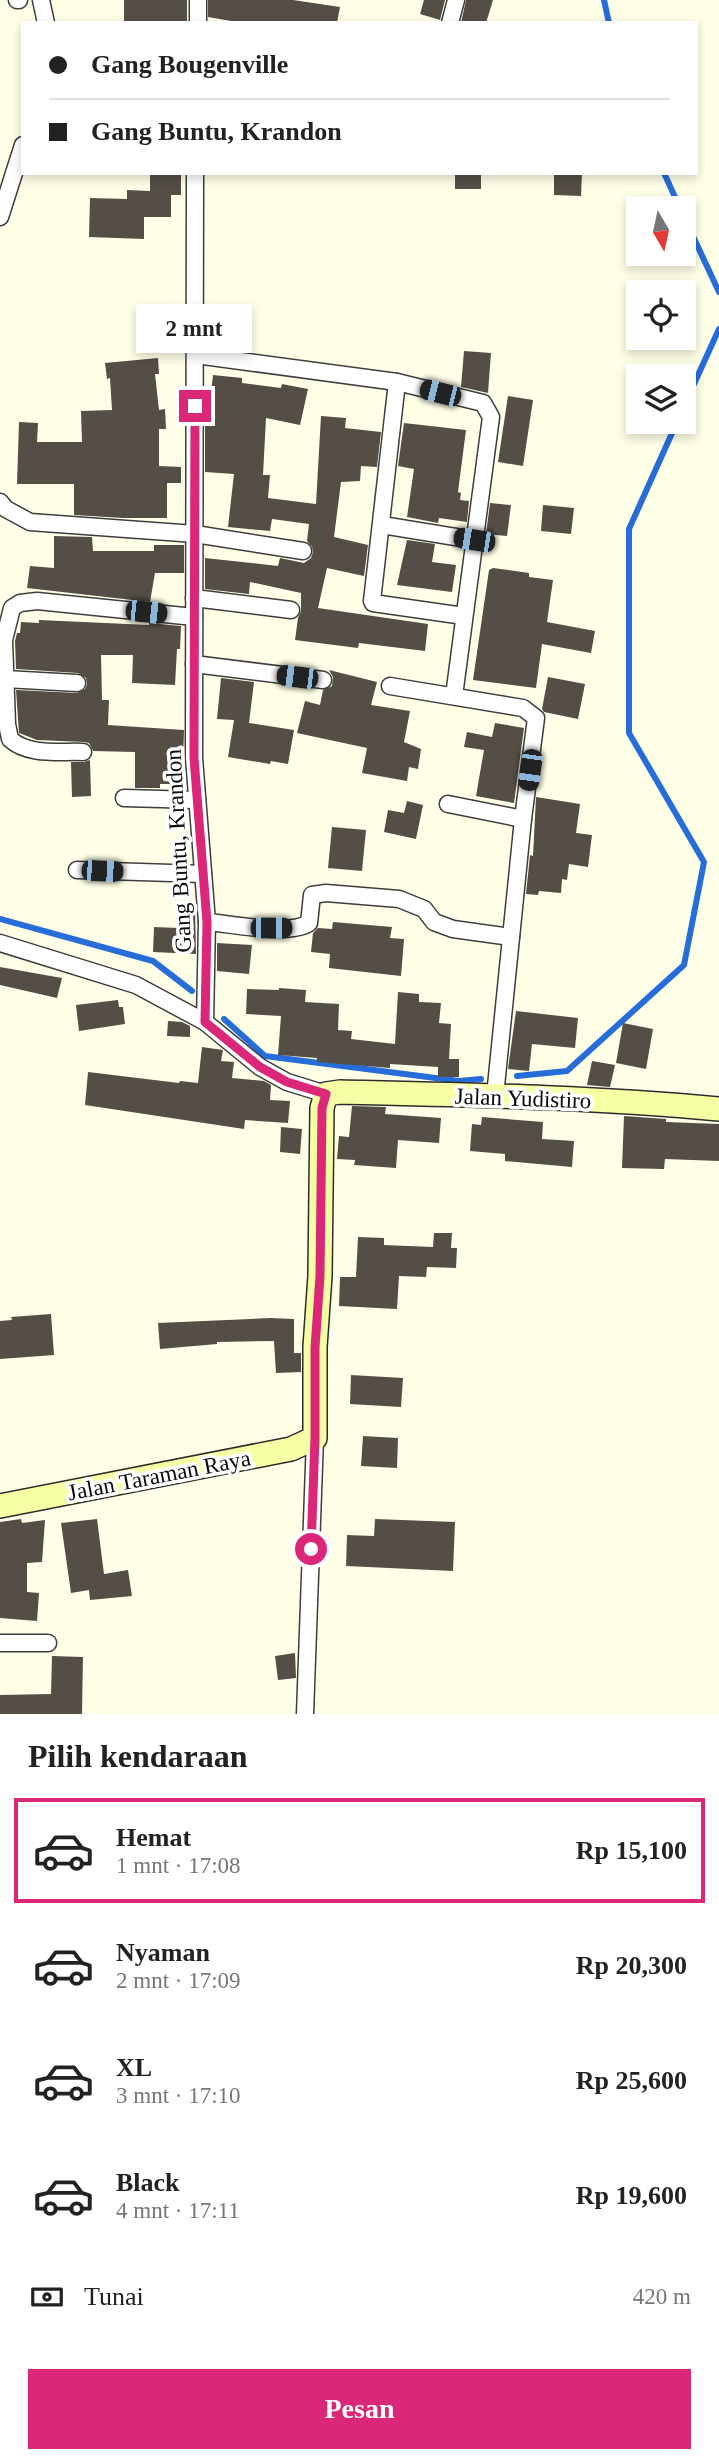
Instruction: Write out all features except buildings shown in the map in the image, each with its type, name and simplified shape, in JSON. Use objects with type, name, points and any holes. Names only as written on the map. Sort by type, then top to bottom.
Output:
[{"type":"street","points":[[41,0],[46,21]]},
{"type":"street","points":[[198,0],[198,21]]},
{"type":"street","points":[[451,21],[456,0]]},
{"type":"street","points":[[0,217],[21,151]]},
{"type":"street","name":"Gang Buntu, Krandon","points":[[195,175],[194,758],[207,922],[205,1022]]},
{"type":"street","points":[[196,355],[397,382],[483,403],[491,417],[454,696]]},
{"type":"street","points":[[397,382],[373,603],[464,616]]},
{"type":"street","points":[[0,502],[6,509],[30,522],[195,534],[303,551]]},
{"type":"street","points":[[382,525],[474,540]]},
{"type":"street","points":[[194,598],[291,610]]},
{"type":"street","points":[[83,752],[29,749],[20,747],[10,739],[4,640],[12,608],[20,603],[37,601],[194,617]]},
{"type":"street","points":[[194,664],[323,680]]},
{"type":"street","points":[[5,679],[77,683]]},
{"type":"street","points":[[390,686],[523,708],[535,715],[537,722],[523,819],[495,1096]]},
{"type":"street","points":[[124,798],[197,800]]},
{"type":"street","points":[[448,804],[523,819]]},
{"type":"street","points":[[77,870],[203,874]]},
{"type":"street","points":[[207,922],[302,928],[309,923],[312,895],[326,893],[399,899],[424,909],[434,922],[453,929],[511,937]]},
{"type":"street","points":[[0,943],[136,985],[205,1022],[260,1067],[287,1082],[326,1094],[322,1108],[320,1276],[315,1348],[315,1438],[305,1714]]},
{"type":"street","name":"Jalan Yudistiro","points":[[326,1094],[341,1092],[495,1096],[637,1102],[719,1109]]},
{"type":"street","name":"Jalan Taraman Raya","points":[[0,1506],[291,1449],[315,1438]]},
{"type":"street","points":[[0,1643],[48,1643]]},
{"type":"waterway","points":[[604,0],[609,21]]},
{"type":"waterway","points":[[665,175],[675,196]]},
{"type":"waterway","points":[[696,243],[719,292]]},
{"type":"waterway","points":[[696,380],[719,329]]},
{"type":"waterway","points":[[517,1076],[567,1071],[684,965],[704,862],[629,733],[629,529],[672,434]]},
{"type":"waterway","points":[[0,919],[153,961],[192,991]]},
{"type":"waterway","points":[[224,1019],[265,1056],[459,1081],[481,1079]]},
{"type":"route","points":[[195,406],[194,758],[207,922],[205,1022],[260,1067],[287,1082],[326,1094],[322,1108],[320,1276],[315,1348],[311,1549]]}]
